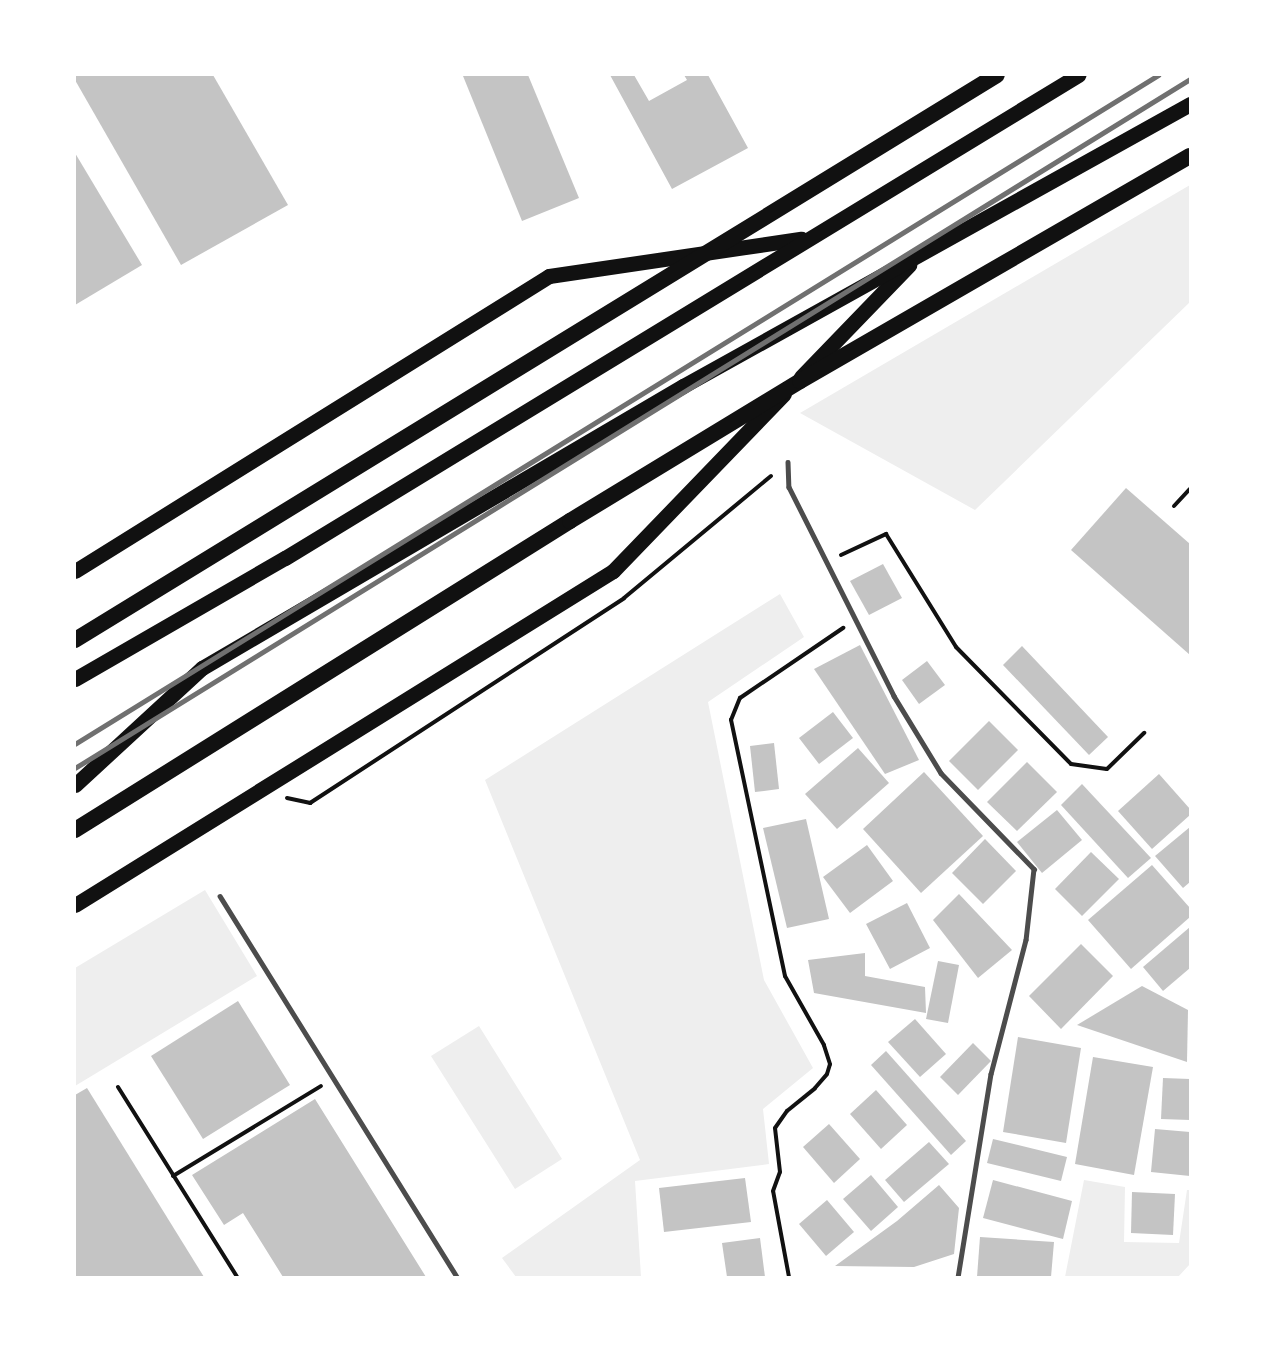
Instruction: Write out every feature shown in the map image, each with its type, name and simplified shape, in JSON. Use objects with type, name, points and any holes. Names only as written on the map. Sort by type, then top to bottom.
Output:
[{"type":"highway","points":[[75,640],[998,75]]},
{"type":"highway","points":[[75,830],[570,521],[790,387],[1190,156]]},
{"type":"main road","points":[[75,679],[285,558],[1078,75]]},
{"type":"main road","points":[[75,785],[202,668],[682,386],[1190,104]]},
{"type":"main road","points":[[75,571],[549,276],[807,238]]},
{"type":"main road","points":[[75,905],[613,570],[921,253]]},
{"type":"lane","points":[[788,462],[789,487],[894,696],[941,773],[1034,869],[1026,940],[991,1074],[958,1277]]},
{"type":"lane","points":[[220,896],[457,1277]]},
{"type":"path","points":[[1174,506],[1190,489]]},
{"type":"path","points":[[827,562],[886,534],[956,647],[1071,764],[1107,769],[1144,733]]},
{"type":"path","points":[[789,1277],[773,1191],[780,1172],[775,1128],[787,1111],[828,1074],[830,1064],[824,1045],[785,976],[731,720],[740,698],[856,620]]},
{"type":"path","points":[[173,1176],[333,1078]]},
{"type":"path","points":[[117,1087],[237,1277]]},
{"type":"shaded area","points":[[1190,185],[1190,302],[975,510],[800,413]]},
{"type":"shaded area","points":[[780,594],[804,637],[708,702],[764,980],[813,1068],[763,1109],[769,1164],[635,1181],[641,1277],[516,1277],[502,1258],[640,1160],[485,780]]},
{"type":"shaded area","points":[[205,890],[257,976],[75,1086],[75,968]]},
{"type":"shaded area","points":[[479,1026],[562,1159],[515,1189],[431,1056]]},
{"type":"shaded area","points":[[1084,1180],[1125,1187],[1124,1242],[1179,1243],[1187,1190],[1190,1190],[1190,1264],[1178,1277],[1065,1277]]},
{"type":"building","points":[[75,75],[213,75],[288,205],[181,265],[75,80]]},
{"type":"building","points":[[528,75],[579,198],[522,221],[463,76]]},
{"type":"building","points":[[610,75],[634,75],[649,101],[687,80],[684,75],[708,75],[748,148],[672,189]]},
{"type":"building","points":[[75,153],[142,265],[75,305]]},
{"type":"building","points":[[1126,488],[1190,544],[1190,655],[1071,550]]},
{"type":"building","points":[[883,564],[902,598],[869,615],[850,581]]},
{"type":"building","points":[[860,645],[919,760],[885,774],[814,669]]},
{"type":"building","points":[[1022,646],[1108,737],[1089,755],[1003,665]]},
{"type":"building","points":[[927,661],[945,685],[919,704],[902,680]]},
{"type":"building","points":[[833,712],[853,738],[819,764],[799,738]]},
{"type":"building","points":[[989,721],[1018,750],[978,790],[949,761]]},
{"type":"building","points":[[774,743],[779,789],[755,792],[750,746]]},
{"type":"building","points":[[858,748],[889,783],[837,829],[805,794]]},
{"type":"building","points":[[1027,762],[1057,792],[1017,831],[987,802]]},
{"type":"building","points":[[924,772],[983,836],[921,893],[863,829]]},
{"type":"building","points":[[1159,774],[1190,809],[1190,815],[1152,849],[1118,811]]},
{"type":"building","points":[[1082,784],[1151,858],[1128,878],[1061,805]]},
{"type":"building","points":[[1057,810],[1082,840],[1042,873],[1017,842]]},
{"type":"building","points":[[806,819],[829,919],[787,928],[763,828]]},
{"type":"building","points":[[1190,827],[1190,882],[1183,888],[1155,856]]},
{"type":"building","points":[[985,839],[1016,871],[983,904],[952,873]]},
{"type":"building","points":[[867,845],[893,881],[850,913],[823,877]]},
{"type":"building","points":[[1091,852],[1119,879],[1082,916],[1055,889]]},
{"type":"building","points":[[1152,865],[1190,908],[1190,917],[1131,969],[1088,920]]},
{"type":"building","points":[[959,894],[1012,950],[978,978],[933,920]]},
{"type":"building","points":[[907,903],[930,948],[890,969],[866,924]]},
{"type":"building","points":[[1190,927],[1190,968],[1163,991],[1143,967]]},
{"type":"building","points":[[1081,944],[1113,976],[1061,1029],[1029,996]]},
{"type":"building","points":[[865,953],[865,976],[925,987],[926,1013],[814,993],[808,960]]},
{"type":"building","points":[[938,961],[959,965],[948,1023],[926,1019]]},
{"type":"building","points":[[1142,986],[1188,1010],[1187,1062],[1077,1025]]},
{"type":"building","points":[[238,1001],[290,1085],[203,1139],[151,1056]]},
{"type":"building","points":[[915,1019],[946,1054],[920,1077],[888,1042]]},
{"type":"building","points":[[1018,1037],[1081,1048],[1066,1143],[1003,1132]]},
{"type":"building","points":[[973,1043],[991,1061],[958,1095],[940,1077]]},
{"type":"building","points":[[886,1051],[966,1141],[951,1155],[871,1065]]},
{"type":"building","points":[[1093,1057],[1153,1067],[1134,1175],[1075,1164]]},
{"type":"building","points":[[1163,1078],[1190,1079],[1190,1120],[1161,1119]]},
{"type":"building","points":[[87,1088],[204,1277],[76,1277],[75,1095]]},
{"type":"building","points":[[876,1090],[907,1125],[881,1149],[850,1114]]},
{"type":"building","points":[[315,1099],[426,1277],[283,1277],[243,1213],[224,1225],[192,1175]]},
{"type":"building","points":[[829,1124],[860,1159],[834,1183],[803,1147]]},
{"type":"building","points":[[1155,1129],[1190,1132],[1190,1176],[1151,1172]]},
{"type":"building","points":[[993,1139],[1067,1157],[1061,1181],[987,1163]]},
{"type":"building","points":[[929,1142],[949,1164],[904,1202],[885,1180]]},
{"type":"building","points":[[871,1175],[898,1207],[871,1231],[843,1199]]},
{"type":"building","points":[[745,1178],[751,1222],[664,1232],[659,1188]]},
{"type":"building","points":[[993,1180],[1072,1201],[1063,1239],[983,1218]]},
{"type":"building","points":[[939,1185],[959,1208],[954,1254],[914,1267],[835,1266],[897,1221]]},
{"type":"building","points":[[1132,1192],[1175,1194],[1173,1235],[1131,1233]]},
{"type":"building","points":[[827,1200],[854,1232],[826,1256],[799,1224]]},
{"type":"building","points":[[980,1237],[1054,1242],[1051,1277],[977,1277]]},
{"type":"building","points":[[760,1238],[765,1277],[727,1277],[722,1243]]},
{"type":"railway","points":[[75,744],[1158,75]]},
{"type":"railway","points":[[75,768],[1190,79]]}]
